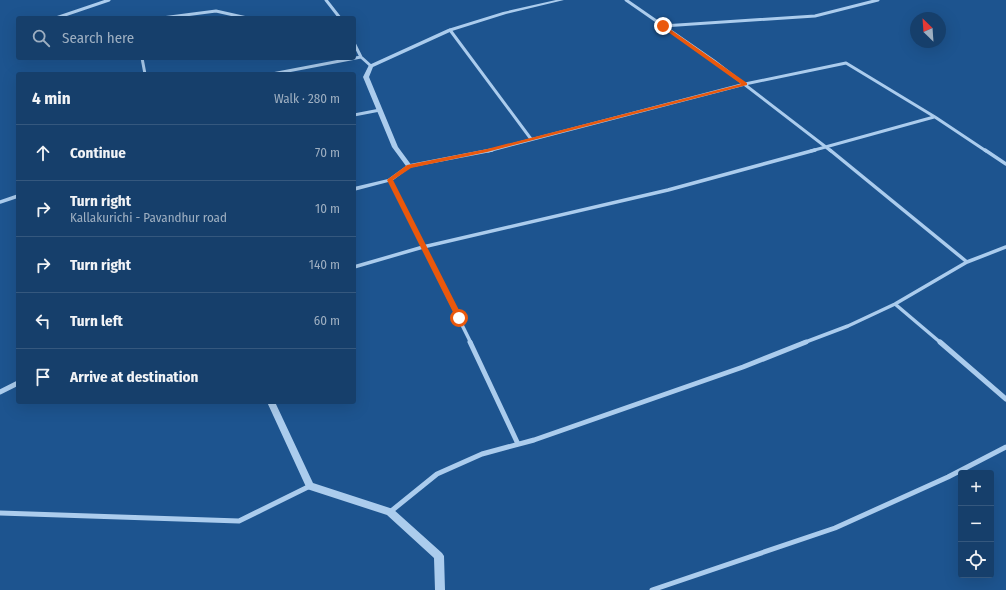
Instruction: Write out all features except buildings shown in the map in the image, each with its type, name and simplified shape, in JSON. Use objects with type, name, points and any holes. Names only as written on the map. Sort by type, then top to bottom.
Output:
[{"type":"street","points":[[62,16],[109,0]]},
{"type":"street","points":[[326,0],[338,16]]},
{"type":"street","points":[[409,166],[395,147],[366,77],[371,66],[450,30],[505,13],[562,0]]},
{"type":"street","points":[[626,0],[745,84],[825,146],[967,262]]},
{"type":"street","points":[[663,26],[814,16],[878,0]]},
{"type":"street","points":[[177,16],[216,11],[238,16]]},
{"type":"street","points":[[450,30],[531,139]]},
{"type":"street","points":[[356,47],[361,57],[371,66]]},
{"type":"street","points":[[356,58],[361,57]]},
{"type":"street","points":[[142,60],[145,72]]},
{"type":"street","points":[[282,72],[345,60]]},
{"type":"street","points":[[356,188],[390,180],[409,166],[487,150],[745,84],[846,63],[935,117],[1006,164]]},
{"type":"street","points":[[356,115],[380,110]]},
{"type":"street","points":[[356,266],[423,247],[668,190],[935,117]]},
{"type":"street","points":[[390,180],[459,318],[518,444]]},
{"type":"street","points":[[0,202],[16,197]]},
{"type":"street","points":[[390,512],[438,474],[482,454],[534,440],[743,367],[848,326],[894,304],[967,262],[1006,248]]},
{"type":"street","points":[[894,304],[1006,399]]},
{"type":"street","points":[[0,392],[8,386],[16,384]]},
{"type":"street","points":[[272,404],[310,486]]},
{"type":"street","points":[[652,590],[835,528],[948,477],[1006,447]]},
{"type":"street","points":[[0,513],[239,521],[310,486],[390,512],[439,556],[440,590]]},
{"type":"route","points":[[459,318],[390,180],[409,166],[487,150],[745,84],[663,26]]}]
